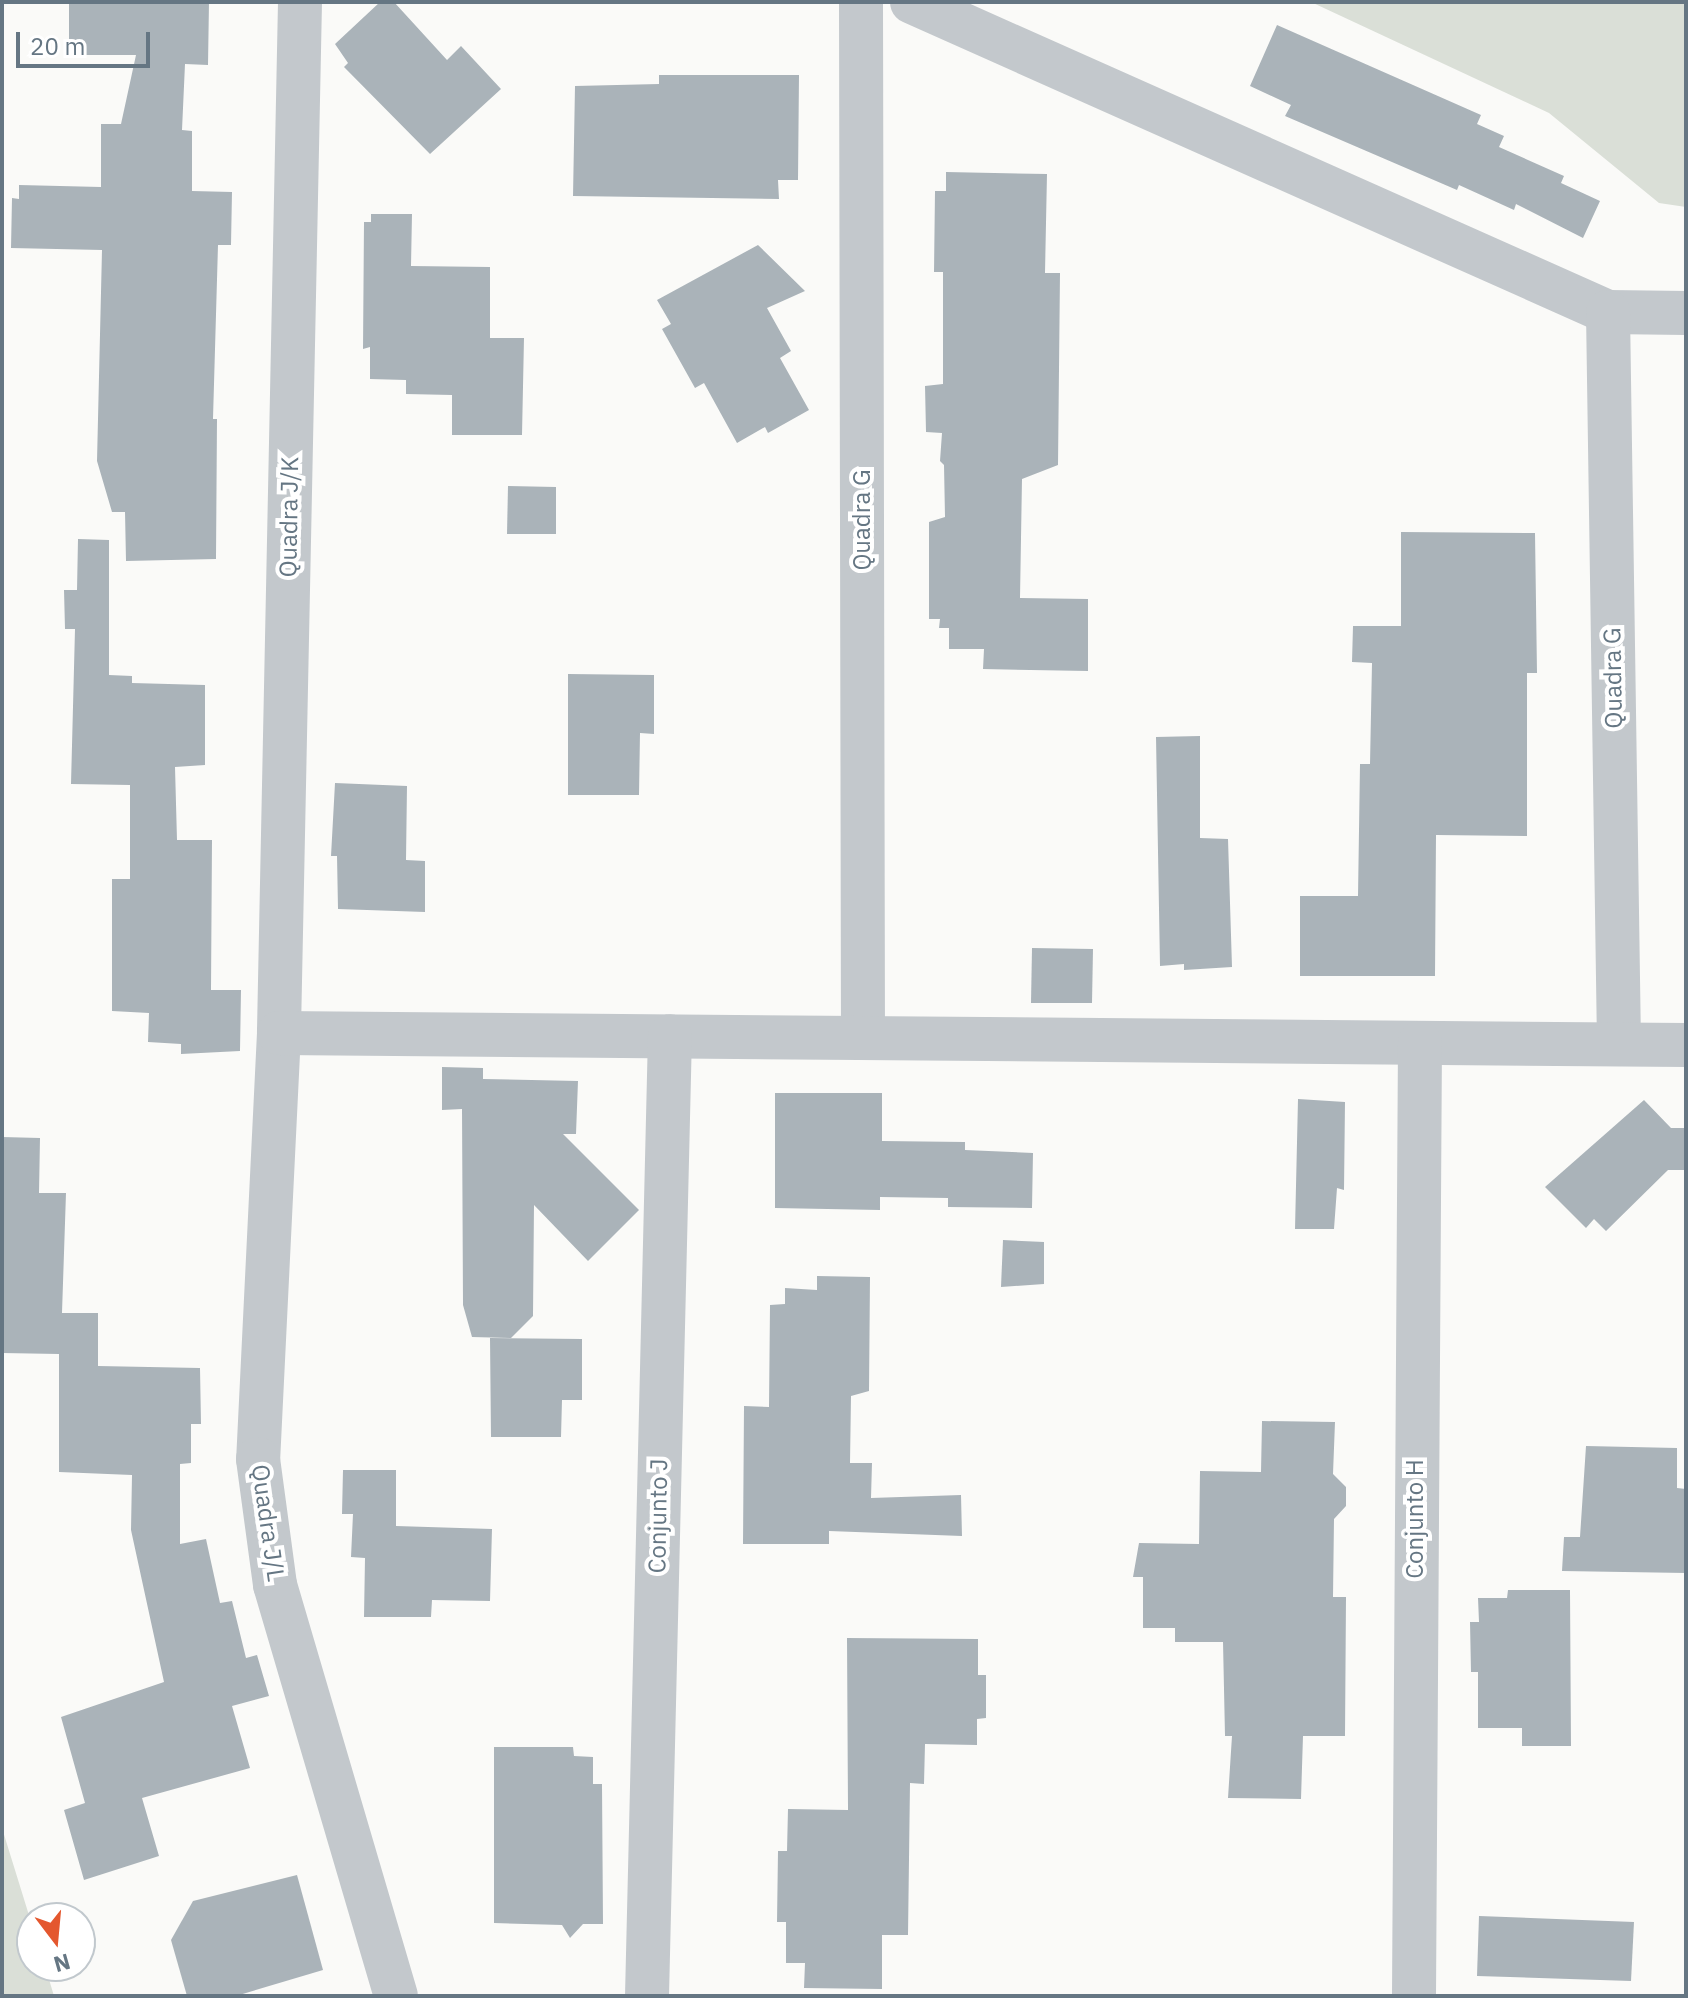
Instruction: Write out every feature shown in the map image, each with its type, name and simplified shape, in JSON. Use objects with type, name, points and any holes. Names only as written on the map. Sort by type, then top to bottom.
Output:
[{"type":"street","name":"Quadra J/K","points":[[279,1033],[300,2]]},
{"type":"street","name":"Quadra G","points":[[861,2],[863,1038]]},
{"type":"street","points":[[912,2],[1608,312],[1686,313]]},
{"type":"street","name":"Quadra G","points":[[1608,312],[1619,1044]]},
{"type":"street","points":[[279,1033],[1686,1045]]},
{"type":"street","name":"Quadra J/L","points":[[279,1033],[258,1459],[275,1585],[396,1996]]},
{"type":"street","name":"Conjunto J","points":[[647,1996],[670,1036]]},
{"type":"street","name":"Conjunto H","points":[[1414,1996],[1420,1043]]},
{"type":"shaded area","points":[[1311,2],[1686,2],[1686,207],[1659,203],[1549,113]]},
{"type":"shaded area","points":[[2,1828],[25,1902],[16,1902],[16,1982],[50,1982],[54,1996],[2,1996]]},
{"type":"building","points":[[69,2],[209,2],[208,65],[185,64],[182,130],[192,131],[192,191],[232,192],[231,245],[218,245],[213,419],[217,419],[216,559],[126,561],[125,512],[112,512],[97,461],[102,250],[11,248],[12,198],[19,199],[19,185],[101,187],[101,124],[121,124],[136,55],[69,55]]},
{"type":"building","points":[[380,2],[394,2],[447,60],[461,46],[501,89],[430,154],[344,67],[348,63],[335,44]]},
{"type":"building","points":[[1277,25],[1481,115],[1477,124],[1504,136],[1499,147],[1564,176],[1561,183],[1600,201],[1583,238],[1516,204],[1514,210],[1459,185],[1457,190],[1285,116],[1291,105],[1250,86]]},
{"type":"building","points":[[659,75],[799,75],[798,180],[778,180],[779,199],[573,196],[575,86],[659,84]]},
{"type":"building","points":[[946,172],[1047,174],[1045,273],[1060,273],[1058,465],[1022,479],[1020,598],[1088,599],[1088,671],[983,669],[984,649],[949,649],[949,628],[939,628],[940,619],[929,619],[929,522],[945,517],[944,465],[940,461],[942,433],[926,432],[925,386],[943,384],[943,272],[934,272],[935,191],[946,191]]},
{"type":"building","points":[[371,214],[412,214],[411,266],[490,267],[490,338],[524,338],[522,435],[452,435],[452,395],[406,394],[406,380],[370,379],[370,347],[363,349],[364,222],[371,222]]},
{"type":"building","points":[[758,245],[805,291],[767,308],[791,351],[780,358],[809,410],[768,433],[765,427],[737,443],[704,383],[695,388],[662,329],[671,324],[657,300]]},
{"type":"building","points":[[508,486],[556,487],[556,534],[507,534]]},
{"type":"building","points":[[1401,532],[1535,533],[1537,673],[1527,673],[1527,836],[1436,835],[1435,976],[1300,976],[1300,896],[1358,896],[1360,764],[1370,764],[1372,663],[1352,662],[1353,626],[1401,626]]},
{"type":"building","points":[[78,539],[109,540],[109,675],[132,676],[132,683],[205,685],[205,765],[175,767],[177,840],[212,840],[211,990],[241,990],[240,1051],[181,1054],[181,1044],[148,1042],[149,1013],[112,1011],[112,879],[130,879],[130,785],[71,784],[75,629],[65,629],[64,590],[77,590]]},
{"type":"building","points":[[568,674],[654,675],[654,734],[640,733],[639,795],[568,795]]},
{"type":"building","points":[[1200,736],[1200,838],[1228,839],[1232,967],[1184,970],[1184,964],[1160,966],[1156,737]]},
{"type":"building","points":[[335,783],[407,786],[406,860],[425,861],[425,912],[338,909],[337,856],[331,856]]},
{"type":"building","points":[[1032,948],[1093,949],[1092,1003],[1031,1003]]},
{"type":"building","points":[[442,1067],[483,1068],[483,1079],[578,1081],[576,1134],[563,1134],[639,1210],[588,1261],[534,1205],[533,1316],[511,1338],[472,1337],[463,1305],[462,1109],[442,1110]]},
{"type":"building","points":[[775,1093],[882,1093],[882,1141],[965,1142],[965,1150],[1033,1153],[1032,1208],[948,1207],[948,1198],[880,1197],[880,1210],[775,1208]]},
{"type":"building","points":[[1298,1099],[1345,1102],[1344,1190],[1337,1188],[1334,1229],[1295,1229]]},
{"type":"building","points":[[1644,1100],[1671,1128],[1686,1128],[1686,1170],[1668,1170],[1606,1231],[1594,1219],[1586,1228],[1545,1187]]},
{"type":"building","points":[[2,1137],[40,1138],[39,1193],[66,1193],[62,1313],[98,1313],[98,1366],[200,1368],[201,1424],[191,1424],[191,1463],[180,1464],[180,1544],[206,1539],[220,1603],[232,1601],[246,1658],[257,1655],[269,1696],[232,1706],[250,1768],[142,1798],[159,1856],[84,1880],[64,1810],[85,1803],[61,1717],[164,1682],[131,1530],[132,1475],[59,1472],[59,1354],[2,1353]]},
{"type":"building","points":[[1003,1240],[1044,1242],[1044,1284],[1001,1287]]},
{"type":"building","points":[[817,1276],[870,1277],[869,1391],[851,1396],[850,1463],[872,1463],[871,1498],[961,1495],[962,1536],[829,1531],[829,1544],[743,1544],[744,1406],[769,1407],[770,1305],[785,1304],[785,1288],[817,1290]]},
{"type":"building","points":[[490,1338],[582,1339],[582,1400],[562,1400],[561,1437],[491,1437]]},
{"type":"building","points":[[1262,1421],[1335,1422],[1333,1474],[1346,1487],[1346,1506],[1334,1519],[1333,1597],[1346,1597],[1345,1736],[1303,1736],[1301,1799],[1228,1798],[1232,1736],[1225,1736],[1223,1642],[1175,1642],[1175,1628],[1143,1628],[1143,1577],[1133,1577],[1139,1543],[1199,1544],[1200,1471],[1261,1472]]},
{"type":"building","points":[[1586,1446],[1677,1448],[1677,1488],[1686,1489],[1686,1573],[1562,1571],[1564,1537],[1580,1537]]},
{"type":"building","points":[[343,1470],[396,1470],[396,1526],[492,1529],[490,1601],[432,1600],[431,1617],[364,1617],[365,1558],[351,1557],[353,1514],[342,1514]]},
{"type":"building","points":[[1508,1590],[1570,1590],[1571,1746],[1522,1746],[1522,1728],[1478,1728],[1478,1672],[1471,1672],[1470,1622],[1479,1622],[1478,1598],[1507,1598]]},
{"type":"building","points":[[847,1638],[978,1639],[978,1675],[986,1675],[986,1718],[977,1719],[977,1745],[925,1744],[924,1784],[910,1783],[908,1935],[882,1935],[882,1989],[804,1988],[805,1963],[786,1963],[786,1922],[777,1922],[778,1851],[787,1851],[788,1809],[848,1810]]},
{"type":"building","points":[[494,1747],[573,1747],[574,1756],[593,1757],[593,1784],[602,1784],[603,1924],[583,1924],[570,1938],[562,1925],[494,1923]]},
{"type":"building","points":[[297,1875],[323,1970],[236,1996],[187,1996],[171,1940],[193,1901]]},
{"type":"building","points":[[1479,1916],[1634,1922],[1631,1981],[1477,1976]]}]
